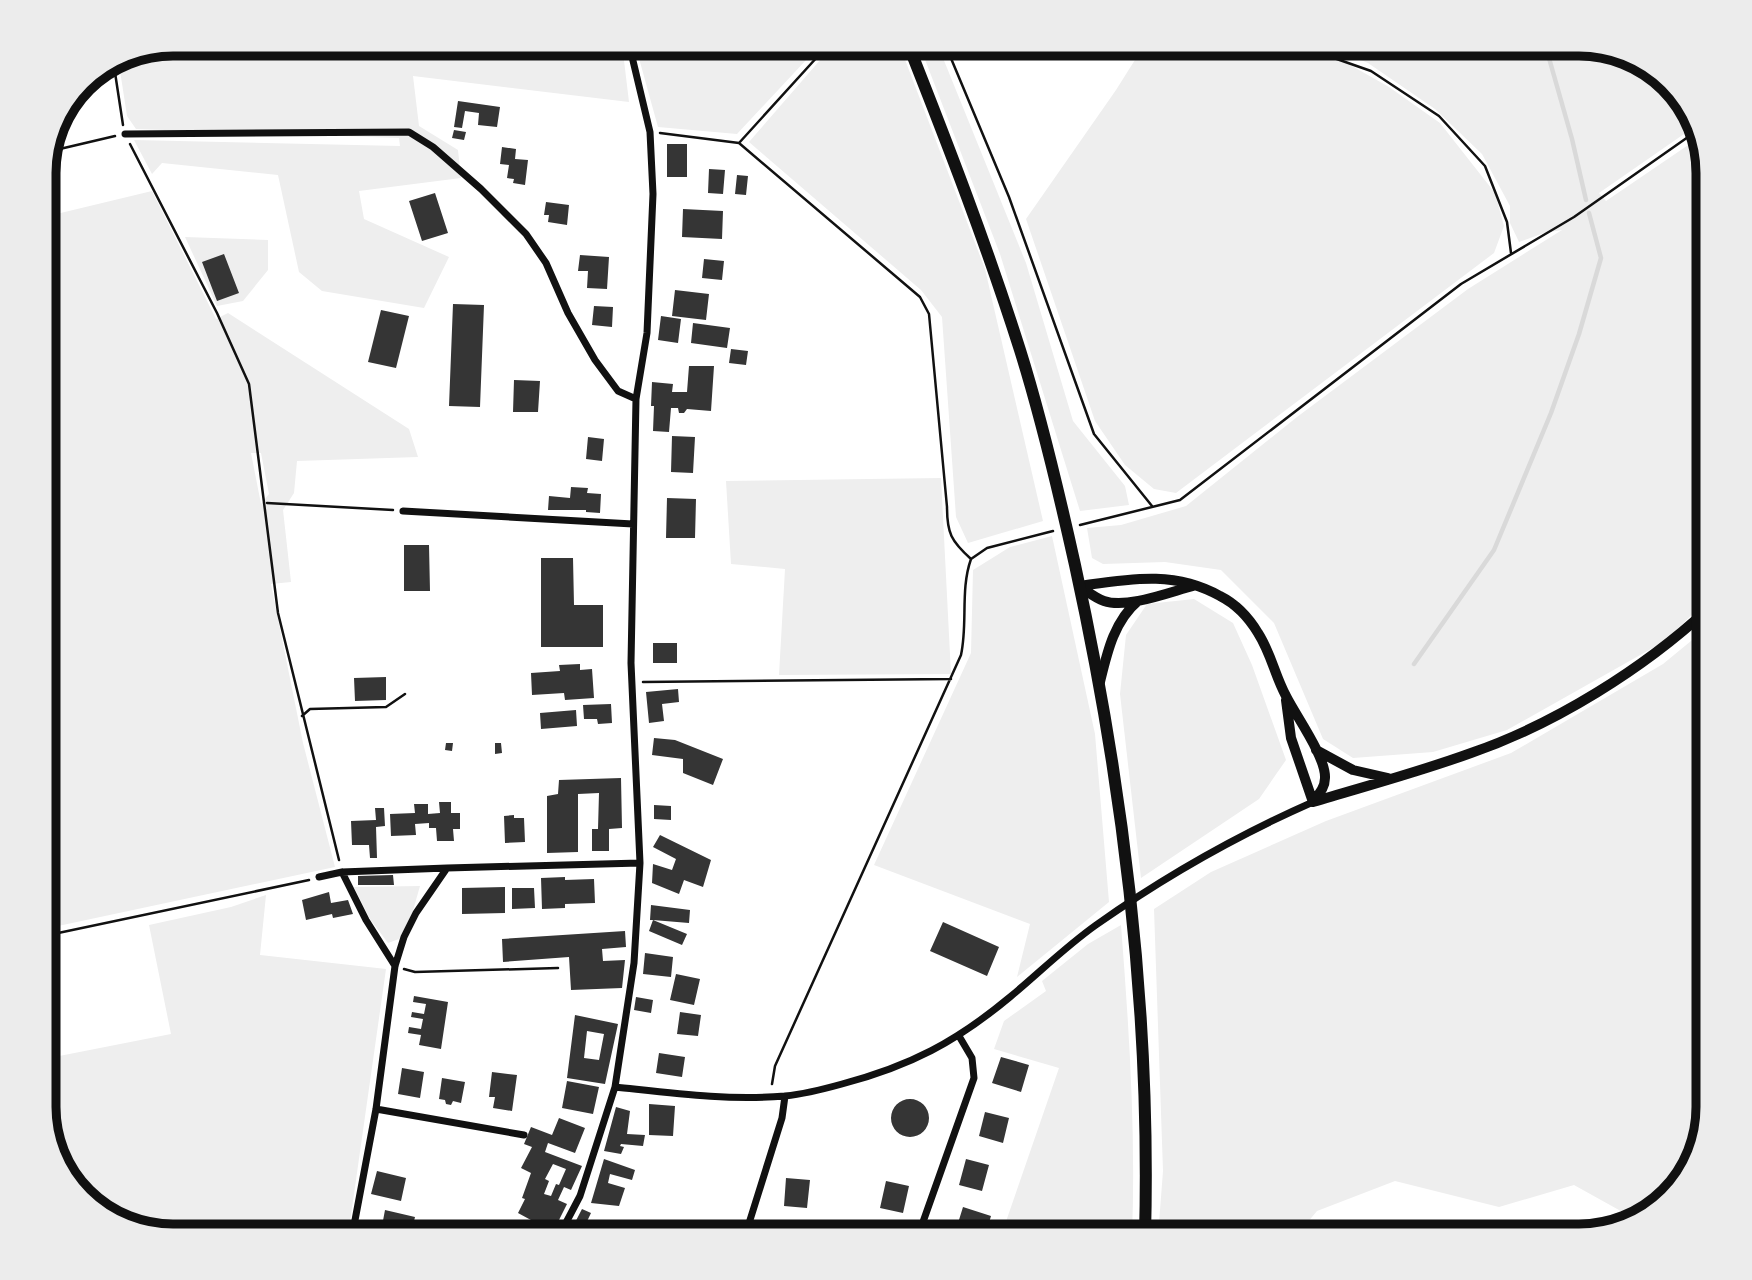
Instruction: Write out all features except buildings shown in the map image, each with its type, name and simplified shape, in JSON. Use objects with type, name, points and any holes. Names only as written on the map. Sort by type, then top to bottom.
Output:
[{"type":"main road","points":[[913,56],[961,180],[1021,352],[1062,509],[1100,682],[1114,772],[1131,919],[1143,1085],[1145,1224]]},
{"type":"main road","points":[[1079,586],[1158,577],[1174,579],[1222,596],[1251,623],[1264,644],[1285,695],[1316,750],[1326,779],[1320,794],[1313,802]]},
{"type":"main road","points":[[1079,586],[1110,603],[1140,600],[1193,586]]},
{"type":"main road","points":[[1100,682],[1114,636],[1126,615],[1140,600]]},
{"type":"main road","points":[[1313,802],[1472,753],[1536,725],[1644,662],[1696,620]]},
{"type":"main road","points":[[1285,695],[1292,738],[1313,802]]},
{"type":"main road","points":[[1316,750],[1353,770],[1391,779]]},
{"type":"street","points":[[565,1224],[580,1196],[615,1087],[634,963],[640,863],[631,663],[633,524],[636,399],[647,333],[653,194],[650,132],[632,56]]},
{"type":"street","points":[[125,134],[409,132],[433,147],[481,189],[526,234],[546,263],[568,313],[595,360],[618,391],[636,399]]},
{"type":"street","points":[[403,511],[633,524]]},
{"type":"street","points":[[615,1087],[702,1096],[785,1096],[875,1075],[932,1052],[959,1036],[1010,997],[1077,939],[1150,889],[1231,840],[1313,802]]},
{"type":"street","points":[[319,877],[342,872],[447,867],[640,863]]},
{"type":"street","points":[[354,1224],[376,1109],[395,966],[410,925],[447,867]]},
{"type":"street","points":[[342,872],[366,920],[395,966]]},
{"type":"street","points":[[922,1224],[974,1078],[972,1058],[959,1036]]},
{"type":"street","points":[[749,1224],[782,1118],[785,1096]]},
{"type":"street","points":[[376,1109],[524,1135]]},
{"type":"path","points":[[739,143],[818,56]]},
{"type":"path","points":[[950,56],[1009,197],[1094,434],[1152,506]]},
{"type":"path","points":[[1328,56],[1371,71],[1439,117],[1485,166],[1507,222],[1511,253]]},
{"type":"path","points":[[115,72],[125,134],[217,313],[249,384],[278,613],[342,872]]},
{"type":"path","points":[[650,132],[739,143],[920,297],[929,314],[947,527],[954,545],[971,559]]},
{"type":"path","points":[[59,149],[125,134]]},
{"type":"path","points":[[1099,521],[1180,500],[1461,284],[1574,217],[1690,136]]},
{"type":"path","points":[[265,502],[403,511]]},
{"type":"path","points":[[773,1096],[775,1066],[951,679],[964,640],[964,577],[971,559],[987,548],[1033,536]]},
{"type":"path","points":[[633,682],[951,679]]},
{"type":"path","points":[[302,716],[310,709],[386,707],[405,694]]},
{"type":"path","points":[[56,933],[319,877]]},
{"type":"path","points":[[395,966],[415,972],[558,968]]},
{"type":"shaded area","points":[[173,56],[623,56],[629,102],[413,76],[419,126],[458,150],[461,178],[359,191],[364,219],[449,257],[424,308],[322,291],[299,272],[278,175],[162,163],[152,174],[134,140],[400,146],[399,138],[136,129],[127,116],[120,69],[150,58]]},
{"type":"shaded area","points":[[638,56],[810,56],[737,134],[658,127]]},
{"type":"shaded area","points":[[824,56],[904,56],[985,269],[1043,521],[968,543],[956,517],[942,317],[921,290],[749,142]]},
{"type":"shaded area","points":[[924,56],[942,56],[1026,263],[1073,421],[1125,486],[1129,505],[1080,511],[1000,254]]},
{"type":"shaded area","points":[[1137,56],[1325,56],[1345,62],[1389,87],[1440,123],[1495,193],[1504,226],[1494,253],[1176,493],[1154,489],[1125,465],[1095,421],[1026,219]]},
{"type":"shaded area","points":[[1351,56],[1594,57],[1617,62],[1650,80],[1672,102],[1684,121],[1688,131],[1599,193],[1606,201],[1692,142],[1696,173],[1696,611],[1665,641],[1507,730],[1433,752],[1353,758],[1323,739],[1274,623],[1221,570],[1165,562],[1103,564],[1092,558],[1087,528],[1121,525],[1186,506],[1297,417],[1468,289],[1562,230],[1519,242],[1510,223],[1510,206],[1482,154],[1435,109],[1368,63]]},
{"type":"shaded area","points":[[152,191],[216,319],[228,313],[409,429],[418,457],[297,461],[294,493],[283,510],[291,582],[271,584],[303,743],[335,867],[56,926],[56,214]],"holes":[[[251,453],[261,453],[269,494],[261,504]]]},
{"type":"shaded area","points":[[185,237],[268,240],[268,270],[243,301],[217,306]]},
{"type":"shaded area","points":[[941,478],[951,674],[779,675],[785,569],[731,564],[726,481]]},
{"type":"shaded area","points":[[1052,536],[1095,734],[1109,902],[1017,977],[1030,924],[874,865],[971,653],[973,570],[1010,547]]},
{"type":"shaded area","points":[[1194,599],[1233,623],[1252,665],[1286,760],[1259,799],[1141,878],[1120,694],[1126,635],[1147,604]]},
{"type":"shaded area","points":[[1696,637],[1696,1107],[1690,1145],[1684,1159],[1662,1190],[1626,1214],[1574,1185],[1499,1207],[1395,1181],[1317,1211],[1306,1224],[1159,1224],[1163,1171],[1154,909],[1211,872],[1326,821],[1511,753],[1663,664]]},
{"type":"shaded area","points":[[420,886],[412,914],[399,939],[388,943],[370,919],[354,887]]},
{"type":"shaded area","points":[[266,895],[260,955],[386,969],[350,1224],[150,1222],[135,1218],[102,1200],[85,1184],[65,1152],[56,1115],[56,1057],[171,1034],[149,925],[231,907]]},
{"type":"shaded area","points":[[1121,925],[1132,1119],[1132,1224],[1005,1224],[1059,1068],[994,1049],[1004,1021],[1046,991],[1042,981],[1088,944]]},
{"type":"waterway","points":[[1548,56],[1586,200]]},
{"type":"waterway","points":[[1414,664],[1494,550],[1551,413],[1579,334],[1601,258],[1589,213]]}]
